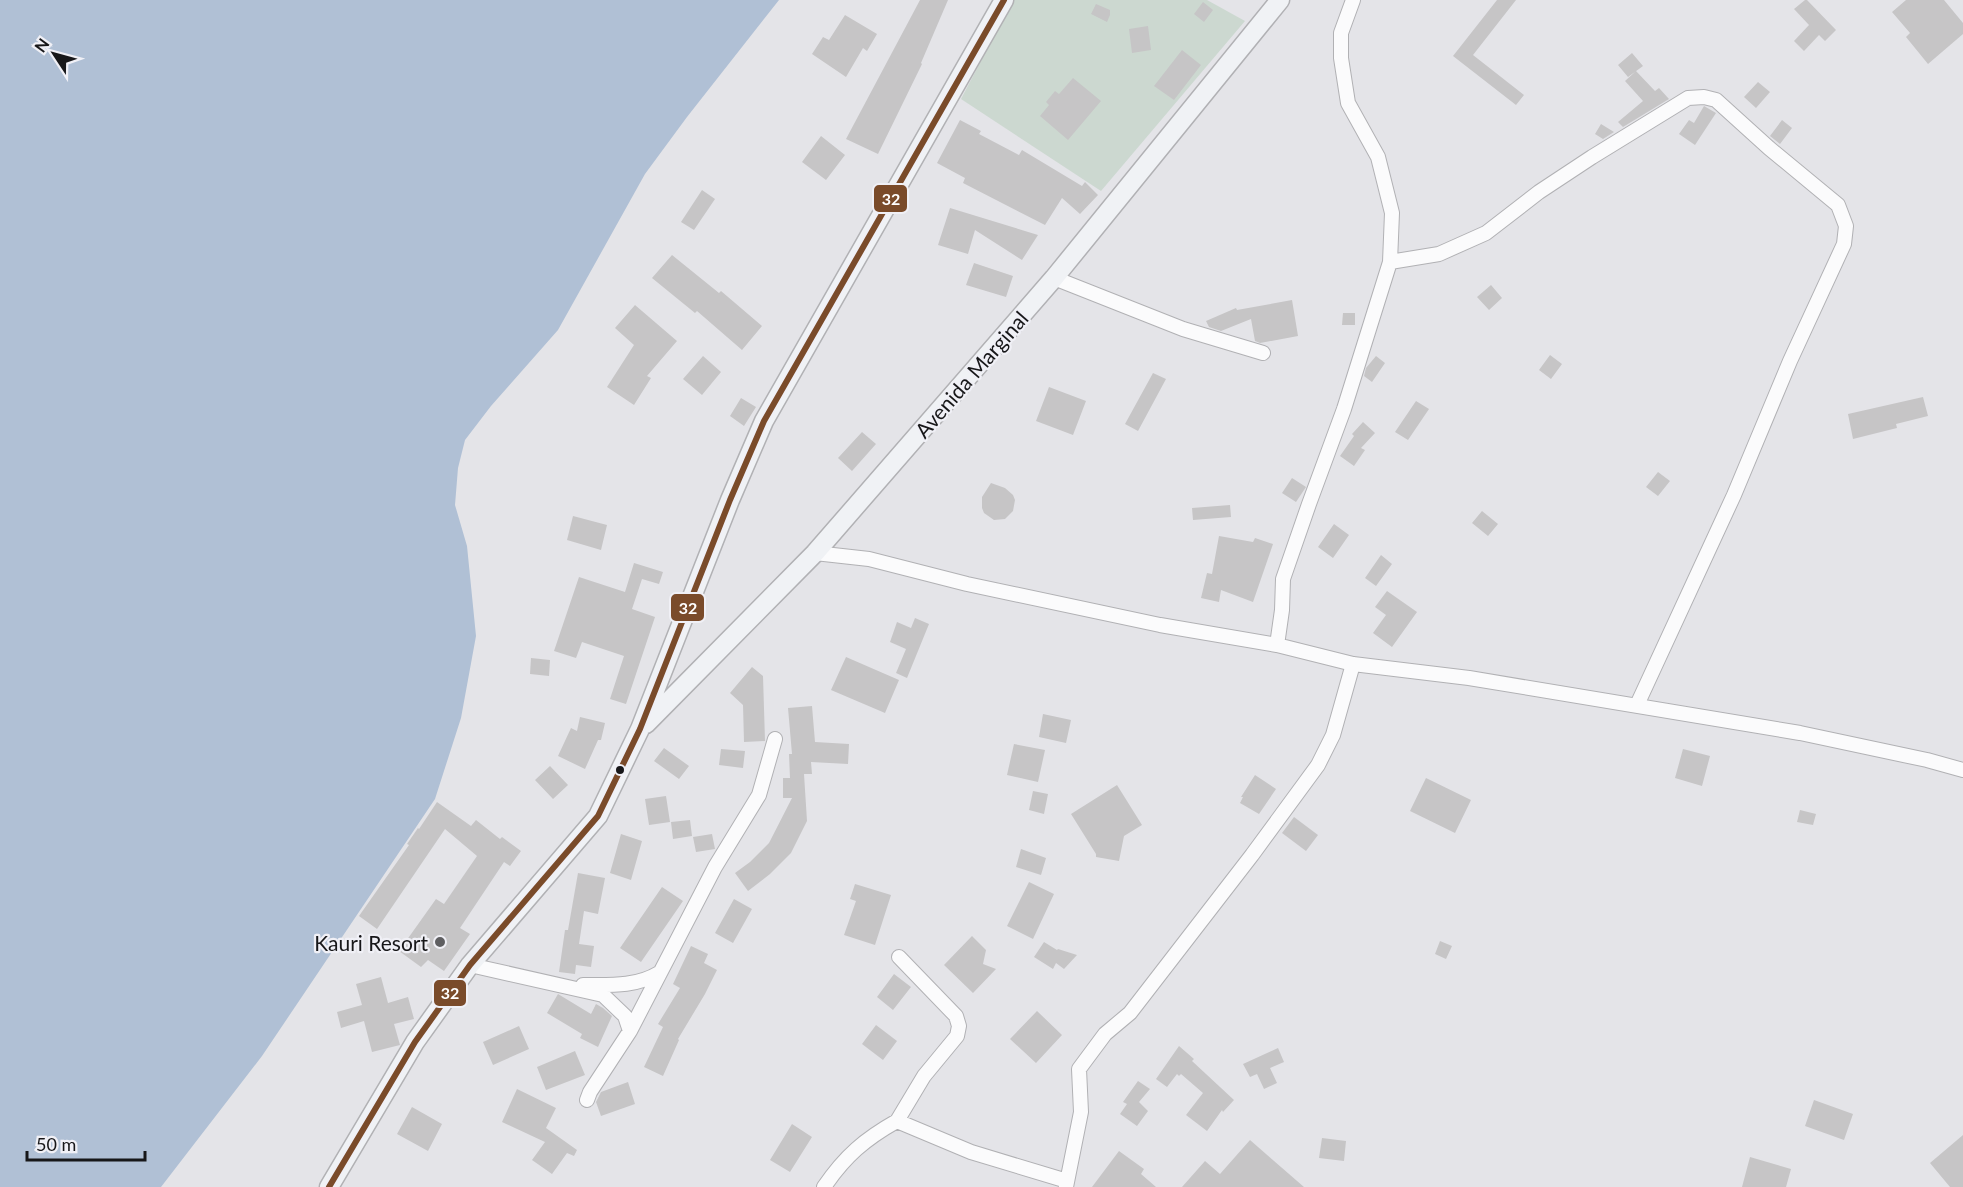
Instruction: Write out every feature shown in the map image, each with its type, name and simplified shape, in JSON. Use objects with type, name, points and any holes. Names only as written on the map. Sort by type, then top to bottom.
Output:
[{"type":"street","name":"Avenida Marginal","points":[[329,1187],[415,1042],[470,965],[598,816],[640,729],[730,500],[764,421],[1004,0]]},
{"type":"street","name":"Avenida Marginal","points":[[640,729],[815,553],[1054,278],[1280,0]]},
{"type":"street","points":[[1277,645],[1282,610],[1283,579],[1344,409],[1390,262],[1392,213],[1378,157],[1348,103],[1341,58],[1341,33],[1353,0]]},
{"type":"street","points":[[1390,262],[1438,254],[1486,233],[1557,180],[1688,98],[1704,97],[1716,100],[1769,148],[1838,205],[1846,226],[1844,244],[1790,361],[1734,495],[1637,705]]},
{"type":"street","points":[[1054,278],[1183,329],[1263,352]]},
{"type":"street","points":[[815,553],[869,559],[967,584],[1160,625],[1277,645],[1353,664],[1469,678],[1800,733],[1963,770]]},
{"type":"street","points":[[897,1121],[971,1152],[1067,1184],[1082,1112],[1079,1069],[1105,1034],[1130,1013],[1318,765],[1333,735],[1353,664]]},
{"type":"street","points":[[587,1100],[630,1032],[715,867],[759,795],[775,739]]},
{"type":"street","points":[[824,1187],[858,1146],[897,1121],[924,1076],[957,1036],[959,1026],[956,1016],[899,957]]},
{"type":"street","points":[[470,965],[603,995],[626,1016],[630,1032]]},
{"type":"street","points":[[563,986],[636,983],[659,973]]},
{"type":"shaded area","points":[[1013,0],[1207,0],[1245,21],[1101,191],[961,99]]},
{"type":"water","points":[[0,0],[779,0],[645,174],[558,330],[491,406],[465,440],[458,468],[455,505],[467,546],[476,636],[461,718],[435,799],[262,1056],[161,1187],[0,1187]]},
{"type":"building","points":[[920,0],[948,0],[922,64],[878,154],[846,139]]},
{"type":"building","points":[[1497,0],[1516,0],[1473,55],[1524,95],[1516,105],[1453,56]]},
{"type":"building","points":[[1805,0],[1836,30],[1825,41],[1819,35],[1804,51],[1794,41],[1809,25],[1794,9]]},
{"type":"building","points":[[1906,0],[1944,0],[1963,23],[1963,34],[1928,64],[1906,37],[1910,33],[1892,12]]},
{"type":"building","points":[[1203,2],[1213,10],[1204,22],[1194,14]]},
{"type":"building","points":[[1096,4],[1110,10],[1107,22],[1091,14]]},
{"type":"building","points":[[845,15],[877,34],[867,51],[863,48],[846,77],[812,54],[823,37],[829,40]]},
{"type":"building","points":[[1148,26],[1151,50],[1132,53],[1129,29]]},
{"type":"building","points":[[1182,50],[1201,65],[1174,100],[1154,86]]},
{"type":"building","points":[[1632,53],[1643,66],[1628,77],[1618,65]]},
{"type":"building","points":[[1636,71],[1655,91],[1659,88],[1669,99],[1623,127],[1618,122],[1643,101],[1625,81]]},
{"type":"building","points":[[1073,78],[1101,101],[1068,140],[1040,116],[1049,105],[1046,102],[1055,91],[1059,94]]},
{"type":"building","points":[[1758,82],[1770,92],[1756,108],[1744,97]]},
{"type":"building","points":[[1704,106],[1716,113],[1695,145],[1679,134],[1689,120],[1694,123]]},
{"type":"building","points":[[960,120],[981,131],[979,134],[1019,155],[1022,150],[1082,186],[1085,182],[1098,195],[1080,214],[1062,198],[1045,225],[963,183],[965,178],[937,163]]},
{"type":"building","points":[[1782,120],[1792,128],[1780,144],[1770,136]]},
{"type":"building","points":[[1601,124],[1614,132],[1603,139],[1595,134]]},
{"type":"building","points":[[821,136],[845,155],[826,180],[802,162]]},
{"type":"building","points":[[702,190],[715,199],[694,230],[681,222]]},
{"type":"building","points":[[950,208],[1038,235],[1022,260],[975,230],[968,254],[938,245]]},
{"type":"building","points":[[672,255],[719,293],[721,291],[762,326],[742,350],[697,311],[695,313],[652,278]]},
{"type":"building","points":[[974,263],[1013,276],[1006,297],[966,285]]},
{"type":"building","points":[[1491,285],[1502,298],[1489,310],[1477,297]]},
{"type":"building","points":[[1292,300],[1298,336],[1260,343],[1255,341],[1251,319],[1221,331],[1209,327],[1206,321],[1236,308],[1237,310]]},
{"type":"building","points":[[635,305],[677,341],[647,376],[651,378],[634,405],[607,387],[634,345],[615,328]]},
{"type":"building","points":[[1343,313],[1355,313],[1355,325],[1342,325]]},
{"type":"building","points":[[1550,355],[1562,364],[1551,379],[1539,370]]},
{"type":"building","points":[[703,356],[721,372],[702,395],[683,379]]},
{"type":"building","points":[[1376,356],[1385,363],[1372,382],[1364,376],[1366,368]]},
{"type":"building","points":[[1153,373],[1166,379],[1138,431],[1125,424]]},
{"type":"building","points":[[1049,387],[1086,401],[1073,435],[1036,421]]},
{"type":"building","points":[[1923,397],[1928,416],[1896,424],[1897,428],[1853,439],[1848,414]]},
{"type":"building","points":[[741,398],[756,407],[744,426],[730,416]]},
{"type":"building","points":[[1416,401],[1429,409],[1408,440],[1395,432]]},
{"type":"building","points":[[1363,422],[1375,433],[1361,448],[1365,450],[1354,466],[1340,456],[1354,436],[1352,434]]},
{"type":"building","points":[[862,432],[876,444],[852,471],[838,458]]},
{"type":"building","points":[[1658,472],[1670,481],[1658,496],[1646,487]]},
{"type":"building","points":[[1292,478],[1306,487],[1296,502],[1282,493]]},
{"type":"building","points":[[991,483],[1005,488],[1015,500],[1013,511],[1005,519],[994,520],[984,513],[982,508],[982,497]]},
{"type":"building","points":[[1230,505],[1231,517],[1193,520],[1192,508]]},
{"type":"building","points":[[1482,511],[1498,524],[1488,536],[1472,523]]},
{"type":"building","points":[[573,516],[607,525],[601,550],[567,540]]},
{"type":"building","points":[[1334,524],[1349,535],[1333,558],[1318,547]]},
{"type":"building","points":[[1219,536],[1253,542],[1255,538],[1273,544],[1253,602],[1221,590],[1219,602],[1201,598],[1207,573],[1212,574]]},
{"type":"building","points":[[1381,555],[1392,564],[1376,586],[1365,578]]},
{"type":"building","points":[[634,563],[663,572],[659,584],[642,579],[632,609],[655,617],[626,704],[610,699],[624,656],[582,642],[576,658],[554,651],[579,577],[625,592]]},
{"type":"building","points":[[1387,591],[1417,612],[1392,647],[1373,633],[1386,615],[1375,607]]},
{"type":"building","points":[[915,618],[929,624],[907,678],[896,673],[906,649],[890,642],[897,622],[911,628]]},
{"type":"building","points":[[846,657],[899,680],[885,713],[831,690]]},
{"type":"building","points":[[531,658],[550,660],[549,676],[530,674]]},
{"type":"building","points":[[752,667],[763,676],[765,741],[744,742],[743,705],[730,693]]},
{"type":"building","points":[[812,706],[815,742],[849,744],[848,764],[811,762],[812,774],[804,774],[807,821],[791,853],[770,874],[748,891],[735,873],[769,843],[792,798],[783,798],[783,778],[790,778],[789,754],[792,754],[788,708]]},
{"type":"building","points":[[1043,714],[1071,720],[1066,743],[1039,737]]},
{"type":"building","points":[[580,717],[605,723],[601,740],[598,740],[585,769],[558,756],[571,728],[577,731]]},
{"type":"building","points":[[1014,744],[1045,750],[1038,782],[1007,775]]},
{"type":"building","points":[[664,748],[689,766],[679,779],[654,761]]},
{"type":"building","points":[[721,749],[745,751],[743,768],[719,765]]},
{"type":"building","points":[[1683,749],[1710,756],[1702,786],[1675,778]]},
{"type":"building","points":[[550,766],[568,785],[553,799],[535,780]]},
{"type":"building","points":[[1255,775],[1276,789],[1259,814],[1240,803],[1243,797],[1241,797]]},
{"type":"building","points":[[1426,778],[1471,800],[1455,833],[1410,811]]},
{"type":"building","points":[[1117,785],[1142,825],[1124,836],[1119,861],[1096,857],[1071,814]]},
{"type":"building","points":[[1033,791],[1048,794],[1044,814],[1029,810]]},
{"type":"building","points":[[666,796],[670,822],[649,825],[645,799]]},
{"type":"building","points":[[437,802],[471,826],[476,820],[500,839],[502,837],[521,851],[510,866],[504,862],[460,928],[470,934],[444,971],[428,960],[421,967],[399,951],[436,899],[444,904],[477,856],[445,829],[377,929],[359,916]]},
{"type":"building","points":[[1800,810],[1816,814],[1813,825],[1797,822]]},
{"type":"building","points":[[1294,817],[1318,835],[1306,851],[1282,833]]},
{"type":"building","points":[[690,820],[692,836],[673,839],[671,822]]},
{"type":"building","points":[[621,834],[642,841],[631,880],[610,873]]},
{"type":"building","points":[[712,834],[715,849],[696,852],[693,837]]},
{"type":"building","points":[[1021,849],[1046,858],[1041,875],[1016,867]]},
{"type":"building","points":[[578,873],[605,878],[598,914],[584,911],[579,944],[594,946],[591,967],[576,965],[575,974],[559,972],[565,930],[568,930]]},
{"type":"building","points":[[1029,882],[1054,894],[1033,939],[1007,926]]},
{"type":"building","points":[[855,884],[891,895],[875,945],[844,935],[856,901],[850,899]]},
{"type":"building","points":[[662,887],[683,901],[641,962],[620,948]]},
{"type":"building","points":[[734,899],[752,909],[733,943],[715,933]]},
{"type":"building","points":[[972,936],[986,950],[983,964],[996,969],[973,993],[944,965]]},
{"type":"building","points":[[1440,941],[1452,946],[1446,959],[1435,954]]},
{"type":"building","points":[[1044,942],[1057,950],[1077,955],[1064,969],[1056,963],[1053,969],[1034,957]]},
{"type":"building","points":[[691,946],[708,954],[704,963],[717,970],[678,1039],[663,1076],[644,1067],[663,1027],[658,1024],[680,988],[673,984]]},
{"type":"building","points":[[894,974],[911,987],[893,1010],[877,997]]},
{"type":"building","points":[[381,977],[388,1003],[408,997],[414,1019],[394,1024],[400,1045],[372,1052],[364,1021],[341,1028],[337,1012],[362,1005],[356,984]]},
{"type":"building","points":[[558,994],[591,1014],[596,1004],[612,1016],[598,1047],[580,1038],[582,1034],[547,1013]]},
{"type":"building","points":[[1037,1011],[1062,1035],[1036,1063],[1010,1039]]},
{"type":"building","points":[[876,1025],[897,1041],[883,1060],[862,1044]]},
{"type":"building","points":[[519,1026],[529,1049],[493,1065],[483,1042]]},
{"type":"building","points":[[1179,1046],[1234,1100],[1223,1112],[1222,1110],[1207,1131],[1186,1115],[1203,1093],[1181,1074],[1179,1076],[1177,1074],[1167,1087],[1156,1079]]},
{"type":"building","points":[[1278,1048],[1284,1062],[1270,1068],[1277,1083],[1264,1089],[1257,1074],[1250,1077],[1243,1064]]},
{"type":"building","points":[[575,1051],[585,1075],[546,1090],[537,1067]]},
{"type":"building","points":[[1138,1081],[1150,1089],[1139,1102],[1148,1111],[1137,1126],[1120,1114],[1127,1104],[1123,1102]]},
{"type":"building","points":[[628,1082],[635,1104],[601,1116],[596,1102],[601,1092]]},
{"type":"building","points":[[517,1089],[556,1108],[546,1128],[577,1150],[574,1156],[567,1153],[552,1174],[532,1160],[545,1142],[502,1122]]},
{"type":"building","points":[[1814,1100],[1853,1114],[1844,1140],[1805,1126]]},
{"type":"building","points":[[412,1107],[442,1124],[428,1151],[397,1134]]},
{"type":"building","points":[[792,1124],[812,1137],[790,1172],[770,1160]]},
{"type":"building","points":[[1963,1135],[1963,1187],[1950,1187],[1930,1163]]},
{"type":"building","points":[[1322,1138],[1346,1141],[1344,1161],[1319,1158]]},
{"type":"building","points":[[1250,1140],[1304,1187],[1182,1187],[1205,1161],[1220,1174]]},
{"type":"building","points":[[1119,1151],[1144,1169],[1141,1174],[1156,1187],[1092,1187]]},
{"type":"building","points":[[1750,1157],[1791,1169],[1786,1187],[1742,1187]]},
{"type":"transit line","name":"32","points":[[329,1187],[415,1042],[470,965],[598,816],[640,729],[730,500],[764,421],[1004,0]]},
{"type":"place","name":"Kauri Resort","points":[[440,942]]}]
